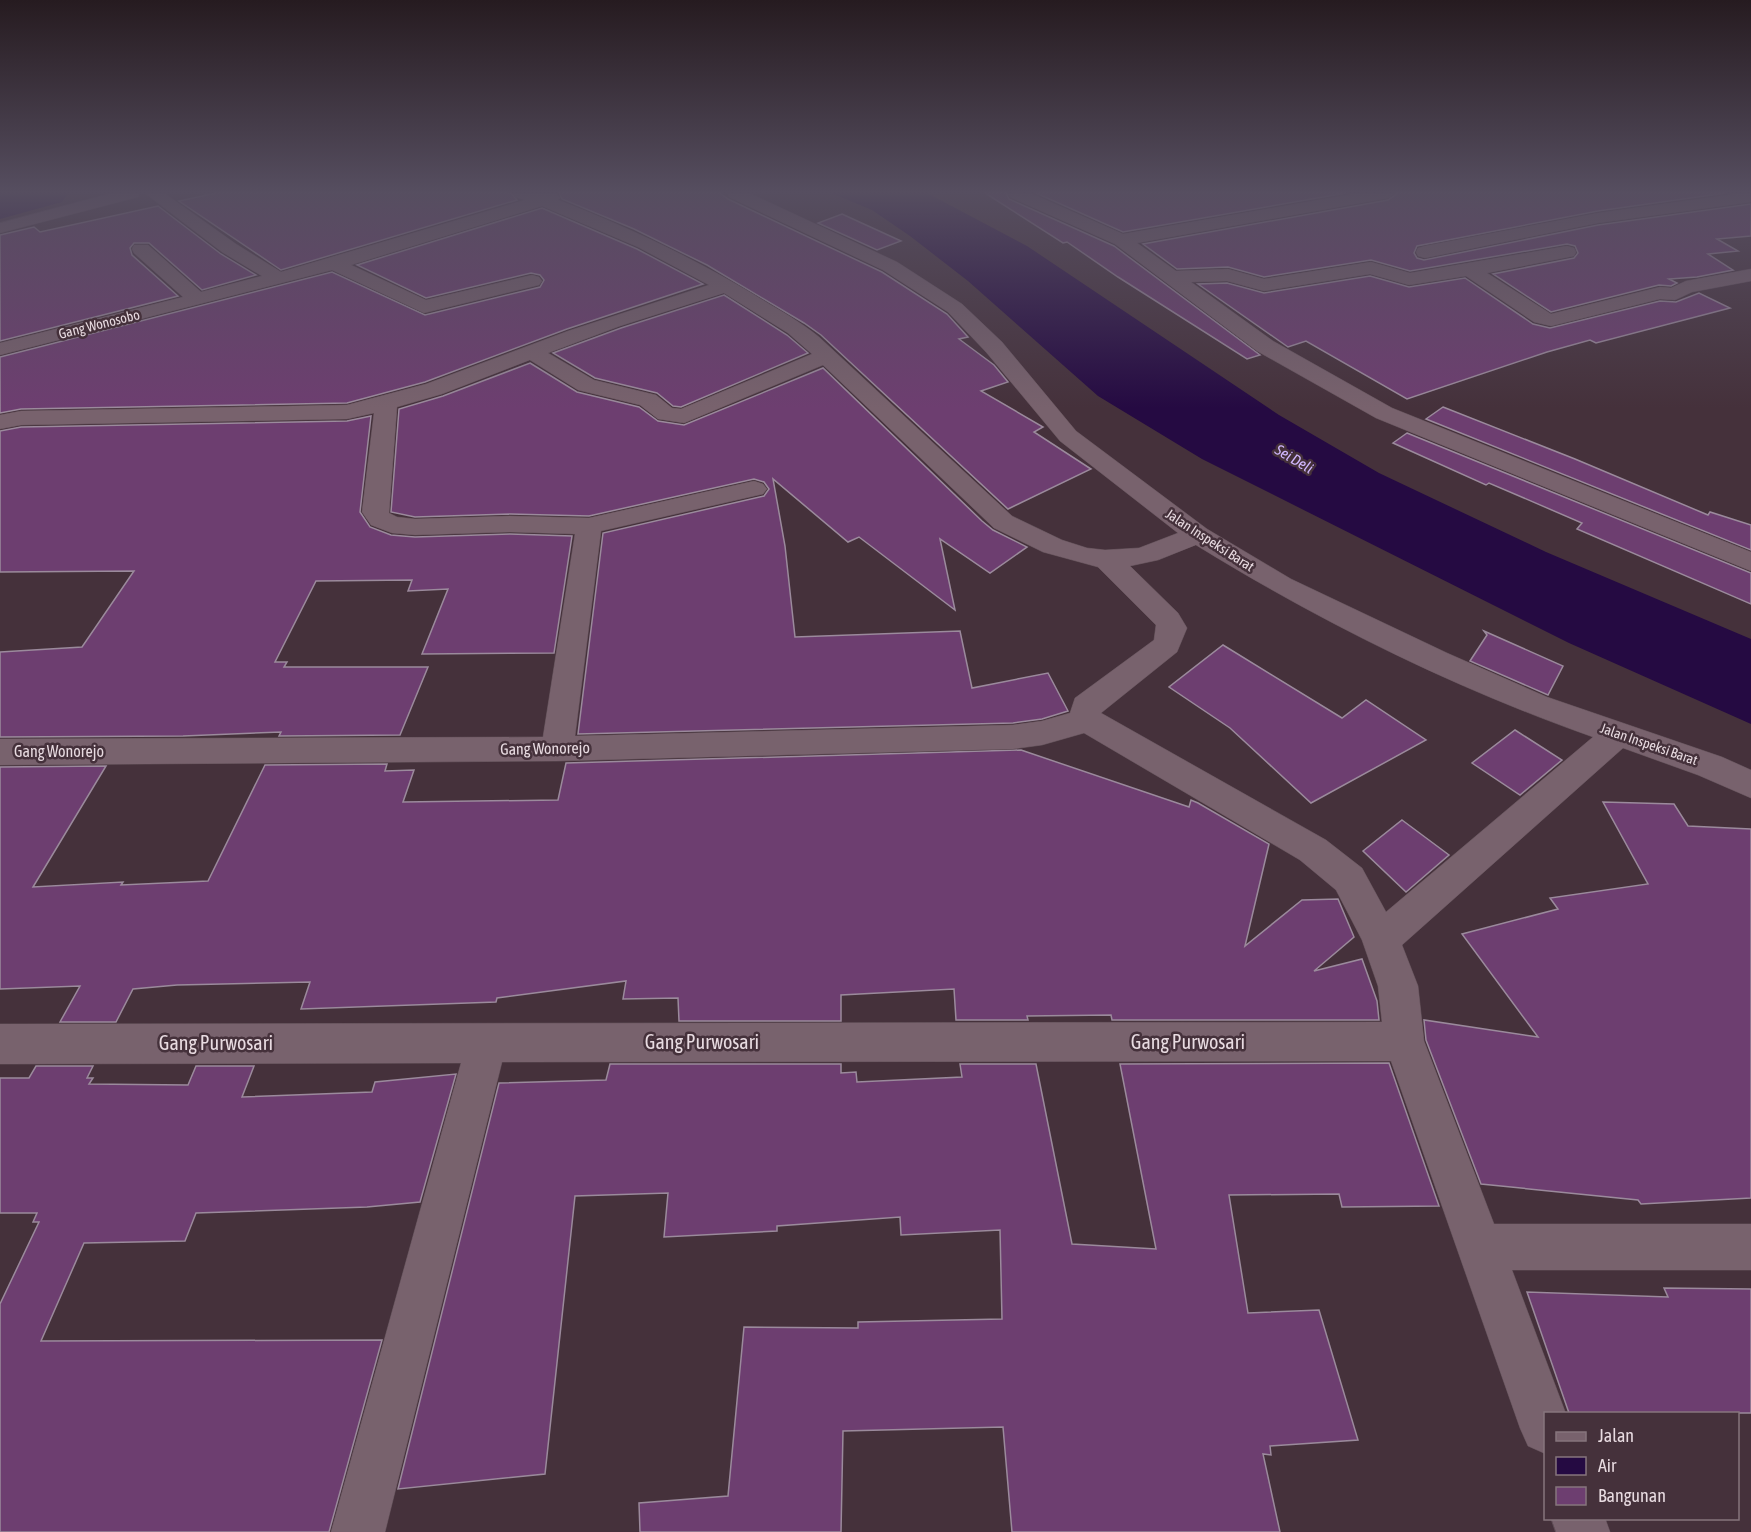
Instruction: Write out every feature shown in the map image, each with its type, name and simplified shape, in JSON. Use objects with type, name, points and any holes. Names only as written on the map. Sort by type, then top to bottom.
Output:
[{"type":"street","points":[[159,264],[197,298]]},
{"type":"street","points":[[256,264],[278,278]]},
{"type":"street","name":"Gang Wonosobo","points":[[0,349],[332,264]]},
{"type":"street","points":[[335,264],[424,307],[532,281]]},
{"type":"street","points":[[685,264],[727,286],[812,339],[826,356],[1003,522],[1039,541],[1106,560],[1140,556],[1198,535]]},
{"type":"street","name":"Jalan Inspeksi Barat","points":[[887,264],[955,308],[994,347],[1068,436],[1198,535],[1281,585],[1436,661],[1536,705],[1710,765],[1751,785]]},
{"type":"street","points":[[1155,264],[1265,346],[1384,413],[1751,562]]},
{"type":"street","points":[[1173,277],[1228,275],[1264,285],[1371,268],[1409,279],[1500,264]]},
{"type":"street","points":[[1470,270],[1541,318],[1551,321],[1660,292],[1675,294],[1686,287],[1751,275]]},
{"type":"street","points":[[0,422],[21,418],[347,412],[386,405],[532,352],[727,286]]},
{"type":"street","points":[[532,352],[586,385],[648,400],[666,414],[684,416],[826,356]]},
{"type":"street","points":[[386,405],[375,512],[380,519],[392,525],[415,527],[510,524],[589,526],[754,489]]},
{"type":"street","points":[[557,749],[589,526]]},
{"type":"street","points":[[1106,560],[1168,620],[1172,628],[1167,645],[1086,706],[1085,712],[1088,720],[1313,850],[1348,879],[1357,890],[1381,940],[1398,986],[1404,1041],[1544,1425]]},
{"type":"street","name":"Gang Wonorejo","points":[[0,752],[557,749],[1013,737],[1042,733],[1088,720]]},
{"type":"street","points":[[1381,940],[1618,734]]},
{"type":"street","name":"Gang Purwosari","points":[[0,1044],[1404,1041]]},
{"type":"street","points":[[358,1532],[487,1042]]},
{"type":"street","points":[[1480,1248],[1530,1246],[1751,1247]]},
{"type":"water","name":"Sei Deli","points":[[947,264],[1055,264],[1279,415],[1379,473],[1546,552],[1751,639],[1751,724],[1569,643],[1202,459],[1098,396]]},
{"type":"building","points":[[0,264],[143,264],[178,296],[0,341]]},
{"type":"building","points":[[173,264],[238,264],[256,275],[202,290]]},
{"type":"building","points":[[273,264],[300,264],[281,270]]},
{"type":"building","points":[[666,264],[703,284],[567,329],[425,382],[347,403],[21,409],[0,413],[0,357],[332,272],[425,315],[540,287],[544,280],[540,275],[531,273],[426,298],[357,265]]},
{"type":"building","points":[[866,264],[882,272],[947,314],[968,337],[959,339],[994,365],[1008,382],[981,391],[1043,427],[1034,432],[1091,469],[1008,509],[821,335],[707,265]]},
{"type":"building","points":[[1100,264],[1139,264],[1260,355],[1247,359]]},
{"type":"building","points":[[1171,264],[1343,264],[1264,277],[1228,267],[1177,269]]},
{"type":"building","points":[[1387,264],[1448,264],[1410,271]]},
{"type":"building","points":[[1541,264],[1724,264],[1733,270],[1697,277],[1669,279],[1677,283],[1671,286],[1659,285],[1551,312],[1493,274]]},
{"type":"building","points":[[1370,276],[1409,287],[1465,278],[1533,324],[1550,328],[1660,301],[1676,302],[1699,293],[1730,308],[1596,343],[1590,340],[1547,352],[1407,399],[1306,341],[1288,347],[1198,284],[1227,283],[1264,293]]},
{"type":"building","points":[[724,295],[787,335],[808,353],[681,407],[673,406],[657,393],[595,378],[553,353],[621,328]]},
{"type":"building","points":[[530,363],[577,392],[639,407],[658,421],[684,425],[823,368],[982,521],[993,530],[1027,547],[990,573],[940,539],[955,610],[859,537],[848,542],[773,479],[785,546],[795,637],[960,631],[972,688],[1048,673],[1068,711],[1042,719],[1013,723],[578,734],[603,533],[764,496],[769,489],[764,482],[754,479],[589,516],[510,514],[415,517],[391,512],[399,409],[443,396]]},
{"type":"building","points":[[1443,407],[1708,515],[1710,512],[1751,525],[1751,550],[1426,419]]},
{"type":"building","points":[[371,416],[360,512],[370,527],[391,535],[415,537],[510,534],[572,536],[554,653],[422,654],[448,589],[408,591],[412,580],[316,581],[275,662],[287,662],[284,667],[428,667],[400,735],[279,736],[281,732],[183,736],[0,737],[0,652],[82,647],[134,571],[0,572],[0,431],[21,427],[347,421]]},
{"type":"building","points":[[1407,433],[1751,573],[1751,604],[1577,529],[1582,523],[1489,483],[1486,485],[1393,443]]},
{"type":"building","points":[[1484,631],[1563,666],[1548,695],[1470,661],[1487,635]]},
{"type":"building","points":[[1223,645],[1342,718],[1366,700],[1426,740],[1311,803],[1230,728],[1169,687]]},
{"type":"building","points":[[1515,730],[1562,760],[1520,795],[1472,763]]},
{"type":"building","points":[[1021,750],[1189,807],[1191,800],[1269,844],[1245,946],[1302,900],[1338,899],[1354,937],[1314,971],[1362,959],[1377,1001],[1379,1020],[1112,1020],[1111,1015],[1027,1016],[1028,1020],[956,1020],[954,989],[841,995],[841,1021],[679,1021],[678,998],[623,999],[626,981],[497,998],[496,1002],[301,1009],[310,982],[177,985],[133,989],[116,1022],[60,1022],[80,986],[0,989],[0,767],[106,766],[33,887],[123,882],[121,885],[208,881],[265,765],[387,764],[385,771],[414,770],[403,802],[558,800],[566,763]]},
{"type":"building","points":[[1603,802],[1674,804],[1688,826],[1751,829],[1751,1198],[1641,1204],[1638,1200],[1481,1184],[1426,1040],[1424,1020],[1538,1037],[1462,934],[1558,909],[1550,898],[1648,884]]},
{"type":"building","points":[[1402,820],[1449,855],[1406,892],[1363,851]]},
{"type":"building","points":[[1389,1063],[1439,1206],[1342,1207],[1339,1194],[1229,1195],[1248,1313],[1319,1310],[1358,1440],[1270,1446],[1271,1455],[1263,1454],[1280,1532],[1012,1532],[1003,1427],[843,1431],[841,1532],[640,1532],[639,1503],[728,1496],[744,1327],[858,1328],[858,1322],[1002,1319],[1000,1230],[901,1235],[900,1217],[777,1226],[777,1231],[664,1237],[668,1193],[575,1196],[545,1474],[398,1489],[499,1083],[606,1080],[610,1064],[841,1064],[841,1073],[856,1072],[857,1082],[962,1077],[960,1064],[1036,1064],[1072,1244],[1156,1249],[1120,1064]]},
{"type":"building","points":[[36,1066],[93,1066],[87,1078],[93,1078],[89,1084],[188,1085],[196,1066],[254,1066],[242,1097],[372,1092],[375,1082],[456,1074],[420,1202],[367,1207],[196,1213],[185,1241],[84,1243],[41,1341],[382,1340],[329,1532],[0,1532],[0,1304],[39,1222],[33,1222],[37,1213],[0,1213],[0,1078],[29,1078]]},
{"type":"building","points":[[1664,1288],[1751,1289],[1751,1413],[1569,1412],[1527,1292],[1668,1297]]}]
